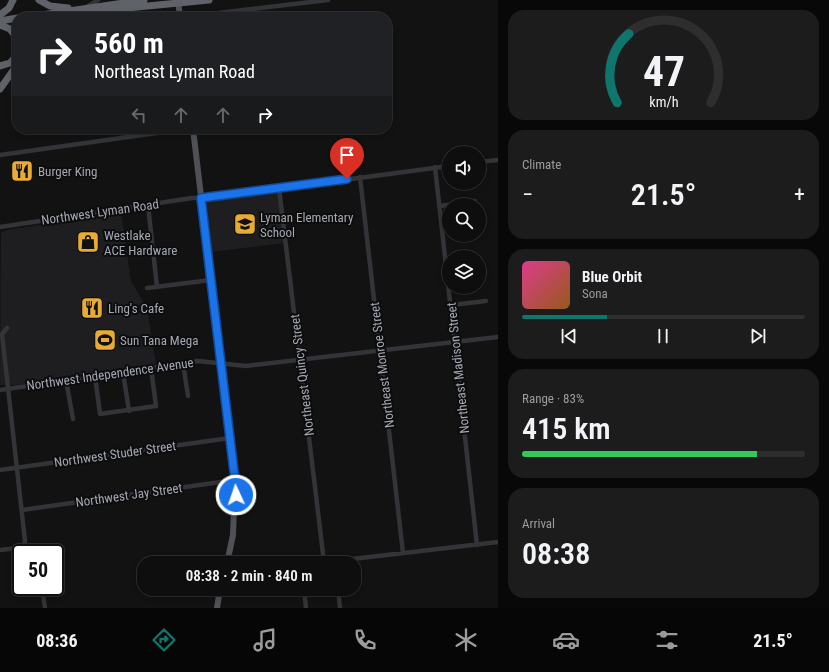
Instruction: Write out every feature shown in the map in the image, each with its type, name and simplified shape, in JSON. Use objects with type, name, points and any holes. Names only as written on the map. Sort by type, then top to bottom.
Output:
[{"type":"highway","points":[[0,15],[9,8],[13,0]]},
{"type":"highway","points":[[39,0],[55,7],[83,10],[209,0]]},
{"type":"highway","points":[[67,12],[144,0]]},
{"type":"highway","points":[[77,12],[83,10]]},
{"type":"highway","points":[[0,21],[12,19]]},
{"type":"highway","points":[[0,24],[12,32]]},
{"type":"highway","points":[[0,66],[10,63],[12,61]]},
{"type":"highway","points":[[0,89],[12,72]]},
{"type":"main road","points":[[178,2],[179,12]]},
{"type":"main road","points":[[194,134],[235,480],[233,535],[228,556]]},
{"type":"main road","points":[[217,608],[219,596]]},
{"type":"street","points":[[83,10],[98,0]]},
{"type":"street","points":[[227,12],[328,0]]},
{"type":"street","points":[[0,155],[149,134]]},
{"type":"street","points":[[486,161],[498,160]]},
{"type":"street","name":"Northwest Lyman Road","points":[[0,227],[201,198],[442,166]]},
{"type":"street","name":"Northeast Madison Street","points":[[435,167],[477,545]]},
{"type":"street","name":"Northeast Monroe Street","points":[[360,177],[403,553]]},
{"type":"street","name":"Northeast Quincy Street","points":[[279,188],[323,556]]},
{"type":"street","points":[[148,206],[157,287]]},
{"type":"street","points":[[147,288],[211,280]]},
{"type":"street","points":[[451,305],[486,301]]},
{"type":"street","points":[[7,328],[2,334],[22,510],[24,544]]},
{"type":"street","name":"Northwest Independence Avenue","points":[[0,390],[183,363],[203,361],[246,366],[498,336]]},
{"type":"street","points":[[183,363],[188,396]]},
{"type":"street","points":[[95,376],[100,414],[129,411],[156,406],[151,368]]},
{"type":"street","points":[[123,372],[129,411]]},
{"type":"street","points":[[66,380],[73,419]]},
{"type":"street","name":"Northwest Studer Street","points":[[0,470],[230,438]]},
{"type":"street","name":"Northwest Jay Street","points":[[22,510],[235,480]]},
{"type":"street","points":[[361,558],[498,542]]},
{"type":"street","points":[[0,550],[12,549]]},
{"type":"street","points":[[43,596],[45,608]]},
{"type":"street","points":[[305,596],[306,608]]},
{"type":"street","points":[[339,596],[340,608]]},
{"type":"shaded area","name":"Lyman Elementary School","points":[[274,191],[278,194],[284,243],[211,252],[207,202]]},
{"type":"shaded area","points":[[121,213],[131,281],[147,308],[156,364],[16,385],[0,385],[1,233],[7,230]]},
{"type":"place","name":"Burger King","points":[[22,171]]},
{"type":"place","name":"Lyman Elementary School","points":[[245,224]]},
{"type":"place","name":"Westlake ACE Hardware","points":[[88,242]]},
{"type":"place","name":"Ling's Cafe","points":[[92,308]]},
{"type":"place","name":"Sun Tana Mega","points":[[105,340]]},
{"type":"route","points":[[236,495],[205,232],[202,220],[201,198],[347,179]]}]
